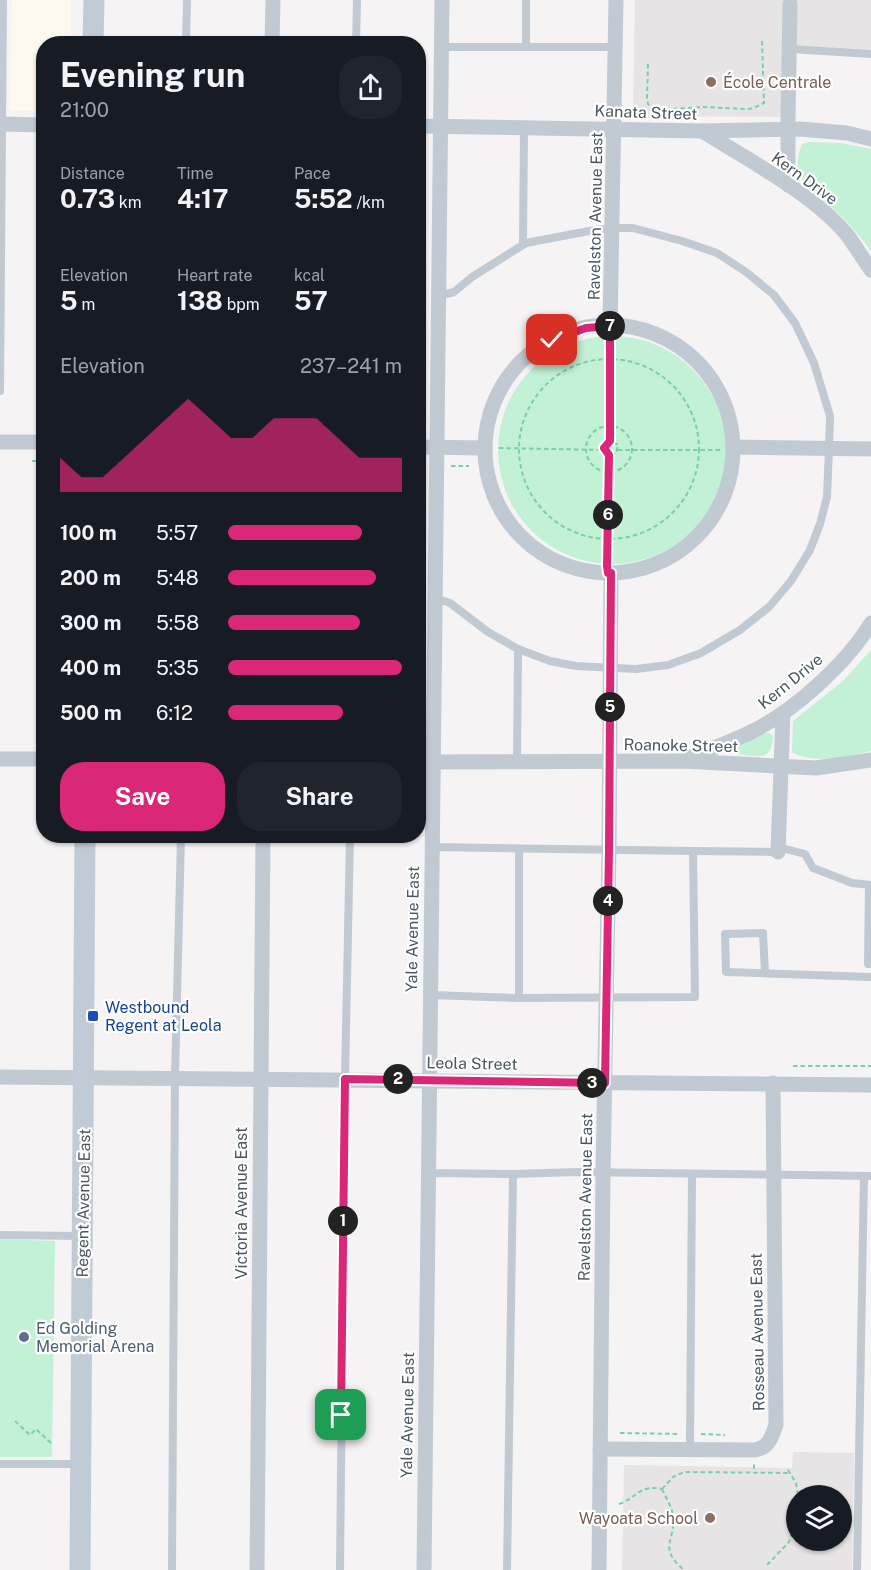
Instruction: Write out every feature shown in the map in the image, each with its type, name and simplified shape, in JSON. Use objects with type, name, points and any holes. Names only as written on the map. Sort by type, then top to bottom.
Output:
[{"type":"street","points":[[93,36],[94,0]]},
{"type":"street","points":[[272,36],[273,0]]},
{"type":"street","name":"Yale Avenue East","points":[[426,746],[435,598],[442,0]]},
{"type":"street","name":"Ravelston Avenue East","points":[[610,326],[616,0]]},
{"type":"street","points":[[788,185],[790,4]]},
{"type":"street","points":[[1,124],[36,124]]},
{"type":"street","name":"Kanata Street","points":[[426,126],[702,131],[788,130],[847,133],[871,139]]},
{"type":"street","name":"Kern Drive","points":[[702,131],[788,185],[822,211],[847,235],[871,270]]},
{"type":"street","points":[[610,326],[633,328],[654,334],[674,344],[700,365],[714,383],[724,403],[733,449],[729,478],[723,497],[708,524],[694,539],[670,558],[651,566],[609,573],[589,572],[568,566],[548,557],[522,537],[502,511],[493,491],[487,470],[485,448],[488,424],[495,401],[507,380],[523,361],[542,346],[563,334],[586,328],[610,326]]},
{"type":"street","points":[[0,442],[36,442]]},
{"type":"street","points":[[426,447],[485,448]]},
{"type":"street","points":[[733,449],[871,449]]},
{"type":"street","name":"Ravelston Avenue East","points":[[599,1570],[609,850],[609,573]]},
{"type":"street","name":"Kern Drive","points":[[682,761],[754,731],[783,713],[841,663],[871,623]]},
{"type":"street","points":[[778,849],[783,713]]},
{"type":"street","points":[[0,759],[36,759]]},
{"type":"street","name":"Roanoke Street","points":[[426,763],[682,761],[816,768],[871,760]]},
{"type":"street","name":"Yale Avenue East","points":[[424,1570],[432,847],[426,775]]},
{"type":"street","name":"Regent Avenue East","points":[[80,1570],[85,843]]},
{"type":"street","name":"Victoria Avenue East","points":[[257,1570],[263,843]]},
{"type":"street","name":"Leola Street","points":[[0,1077],[871,1085]]},
{"type":"street","name":"Rosseau Avenue East","points":[[600,1449],[762,1449],[769,1444],[776,1425],[773,1083]]},
{"type":"lane","points":[[0,391],[3,0]]},
{"type":"lane","points":[[186,0],[186,36]]},
{"type":"lane","points":[[356,36],[357,0]]},
{"type":"lane","points":[[525,0],[526,47]]},
{"type":"lane","points":[[441,47],[615,47]]},
{"type":"lane","points":[[790,49],[871,54]]},
{"type":"lane","points":[[522,244],[524,127]]},
{"type":"lane","points":[[435,598],[450,603],[488,632],[519,649],[550,661],[576,666],[636,669],[668,665],[701,653],[741,630],[769,607],[810,550],[827,497],[830,416],[814,363],[795,324],[774,295],[746,272],[717,253],[682,241],[644,231],[612,228],[522,244],[472,277],[454,292],[438,297]]},
{"type":"lane","points":[[517,762],[519,649]]},
{"type":"lane","points":[[172,1570],[175,1078],[182,843]]},
{"type":"lane","points":[[340,1570],[350,843]]},
{"type":"lane","points":[[432,847],[693,851],[778,849],[805,854],[813,868],[852,883],[870,885],[868,964],[871,964]]},
{"type":"lane","points":[[519,849],[519,998]]},
{"type":"lane","points":[[430,995],[519,998],[695,997],[693,851]]},
{"type":"lane","points":[[765,974],[763,933],[725,934],[726,972],[765,974],[871,977]]},
{"type":"lane","points":[[428,1173],[868,1176],[857,1570]]},
{"type":"lane","points":[[507,1570],[513,1174]]},
{"type":"lane","points":[[690,1450],[692,1174]]},
{"type":"lane","points":[[0,1235],[82,1236]]},
{"type":"lane","points":[[0,1464],[81,1464]]},
{"type":"path","points":[[648,64],[647,98],[652,109],[754,108],[764,103],[762,40]]},
{"type":"path","points":[[610,326],[610,441]]},
{"type":"path","points":[[598,359],[610,359],[644,366],[674,386],[693,415],[699,450],[692,485],[672,514],[663,522],[642,533],[608,540],[573,532],[544,512],[525,483],[519,448],[526,413],[546,384],[575,365],[598,359]]},
{"type":"path","points":[[609,426],[620,428],[628,435],[632,450],[625,466],[620,470],[609,472],[599,470],[591,464],[586,450],[591,435],[599,428],[609,426]]},
{"type":"path","points":[[610,441],[616,443],[618,450]]},
{"type":"path","points":[[604,450],[604,446],[610,441]]},
{"type":"path","points":[[485,448],[604,450],[609,455],[609,573]]},
{"type":"path","points":[[618,450],[733,449]]},
{"type":"path","points":[[609,455],[616,454],[618,450]]},
{"type":"path","points":[[793,1066],[871,1066]]},
{"type":"path","points":[[15,1421],[30,1435],[36,1429],[53,1445]]},
{"type":"path","points":[[788,1470],[795,1485]]},
{"type":"path","points":[[662,1489],[673,1477],[684,1472],[790,1473]]},
{"type":"path","points":[[619,1504],[626,1502],[642,1490],[651,1487],[662,1489]]},
{"type":"path","points":[[662,1489],[674,1518],[669,1539],[671,1553],[675,1562],[684,1570]]},
{"type":"path","points":[[767,1565],[786,1545]]},
{"type":"shaded area","points":[[12,0],[71,0],[71,36],[36,36],[36,111],[9,111]]},
{"type":"shaded area","name":"École Centrale","points":[[635,0],[871,0],[871,54],[790,49],[788,117],[633,116]]},
{"type":"shaded area","name":"Wayoata School","points":[[793,1452],[854,1453],[852,1570],[622,1570],[624,1465],[792,1468]]},
{"type":"green space","points":[[808,142],[841,143],[871,149],[871,251],[846,221],[812,191],[800,176],[798,156],[802,144]]},
{"type":"green space","points":[[601,336],[623,336],[666,349],[693,369],[713,396],[724,428],[726,450],[724,472],[713,504],[693,531],[666,551],[645,559],[623,564],[601,564],[558,551],[531,531],[511,504],[503,483],[498,461],[498,439],[511,396],[531,369],[558,349],[579,341]]},
{"type":"green space","points":[[871,650],[871,751],[820,759],[800,756],[792,752],[793,721],[843,681]]},
{"type":"green space","points":[[765,733],[770,733],[773,737],[772,746],[766,755],[733,754],[733,749]]},
{"type":"green space","points":[[0,1239],[55,1241],[52,1457],[0,1457]]},
{"type":"place","name":"École Centrale","points":[[711,82]]},
{"type":"place","name":"Westbound Regent at Leola","points":[[93,1016]]},
{"type":"place","name":"Ed Golding Memorial Arena","points":[[24,1337]]},
{"type":"place","name":"Wayoata School","points":[[710,1518]]},
{"type":"route","points":[[341,1415],[345,1079],[605,1083],[611,573],[608,573],[607,566],[609,455],[605,453],[604,448],[610,441],[610,326],[574,330],[552,340]]}]
